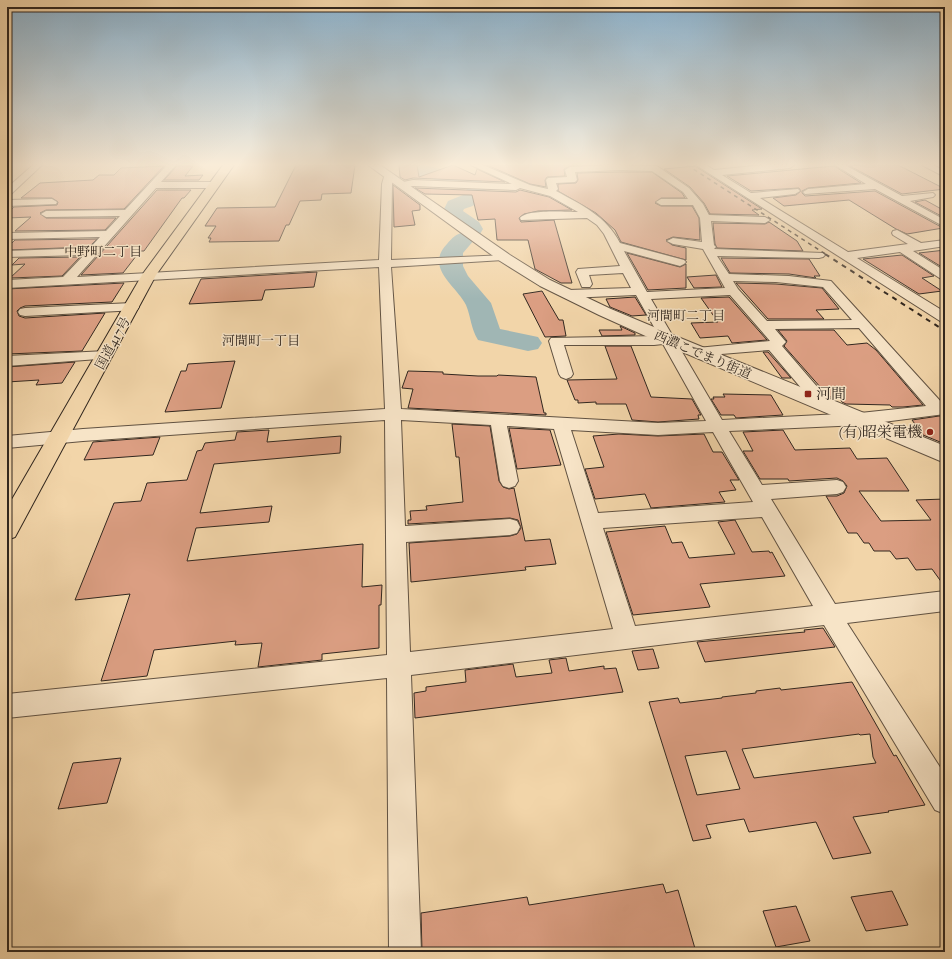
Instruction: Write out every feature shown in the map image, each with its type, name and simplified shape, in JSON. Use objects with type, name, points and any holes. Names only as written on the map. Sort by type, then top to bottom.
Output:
[{"type":"highway","name":"国道417号","points":[[7,530],[106,355],[149,275],[196,210]]},
{"type":"street","points":[[66,281],[130,210]]},
{"type":"street","points":[[386,210],[385,263],[393,414],[405,952]]},
{"type":"street","name":"西濃こでまり街道","points":[[436,210],[503,257],[545,283],[697,352],[945,455]]},
{"type":"street","points":[[582,210],[601,223],[609,233],[641,294],[718,427],[830,615],[945,800]]},
{"type":"street","points":[[697,352],[773,345],[778,342],[733,291],[725,278],[710,250],[705,218],[700,210]]},
{"type":"street","points":[[772,210],[945,318]]},
{"type":"street","points":[[920,210],[945,224]]},
{"type":"street","points":[[46,214],[127,213]]},
{"type":"street","points":[[525,218],[530,216],[589,215]]},
{"type":"street","points":[[705,218],[764,220]]},
{"type":"street","points":[[898,233],[920,246]]},
{"type":"street","points":[[7,236],[108,234]]},
{"type":"street","points":[[673,241],[710,250],[819,255]]},
{"type":"street","points":[[846,256],[945,243]]},
{"type":"street","points":[[614,245],[680,262]]},
{"type":"street","points":[[903,249],[945,276]]},
{"type":"street","points":[[7,254],[92,251]]},
{"type":"street","points":[[7,284],[149,275],[503,257]]},
{"type":"street","points":[[586,284],[582,272],[627,269]]},
{"type":"street","points":[[725,278],[765,277],[799,279],[827,284],[942,410]]},
{"type":"street","points":[[568,294],[641,294],[733,291]]},
{"type":"street","points":[[25,312],[132,307]]},
{"type":"street","points":[[763,325],[862,324]]},
{"type":"street","points":[[566,374],[556,341],[654,342],[667,339]]},
{"type":"street","points":[[773,345],[824,404]]},
{"type":"street","points":[[7,361],[106,355]]},
{"type":"street","points":[[7,442],[59,437],[393,414],[658,429],[860,419],[942,410]]},
{"type":"street","points":[[498,420],[509,481]]},
{"type":"street","points":[[561,424],[627,638]]},
{"type":"street","points":[[591,521],[762,501],[837,487]]},
{"type":"street","points":[[395,535],[510,527]]},
{"type":"street","points":[[7,706],[398,665],[945,601]]},
{"type":"building","points":[[11,210],[65,210],[46,210],[40,213],[46,218],[116,218],[105,230],[15,231],[31,217],[7,218],[7,213]]},
{"type":"building","points":[[139,210],[174,210],[144,251],[140,251],[123,273],[81,275]]},
{"type":"building","points":[[216,210],[296,210],[289,225],[286,225],[279,241],[209,242],[211,238],[208,238],[216,226],[205,226]]},
{"type":"building","points":[[394,210],[420,210],[412,211],[415,225],[394,227]]},
{"type":"building","points":[[476,210],[572,210],[538,211],[524,214],[519,218],[521,222],[554,220],[572,283],[561,283],[535,269],[528,240],[497,240],[495,219],[478,220]]},
{"type":"building","points":[[590,210],[694,210],[699,218],[700,240],[673,237],[666,240],[672,245],[686,248],[686,260],[621,242],[615,230]]},
{"type":"building","points":[[708,210],[754,210],[752,210],[759,215],[710,214]]},
{"type":"building","points":[[865,210],[909,210],[943,228],[907,234]]},
{"type":"building","points":[[930,210],[943,210],[945,211],[945,218]]},
{"type":"building","points":[[769,222],[797,241],[803,251],[717,248],[715,244],[713,223],[765,224]]},
{"type":"building","points":[[97,239],[89,247],[7,250],[7,248],[15,240]]},
{"type":"building","points":[[945,250],[945,269],[919,253]]},
{"type":"building","points":[[627,253],[680,267],[686,264],[686,288],[648,290]]},
{"type":"building","points":[[902,255],[934,276],[922,278],[942,291],[919,294],[863,259]]},
{"type":"building","points":[[80,257],[62,276],[10,278],[25,264],[12,265],[19,258]]},
{"type":"building","points":[[721,258],[809,259],[820,276],[814,276],[816,278],[789,274],[730,273]]},
{"type":"building","points":[[317,272],[314,287],[265,290],[262,300],[189,304],[201,279]]},
{"type":"building","points":[[716,275],[722,287],[694,288],[687,277]]},
{"type":"building","points":[[124,283],[112,302],[25,306],[17,311],[19,316],[25,318],[105,313],[82,351],[7,354],[7,289]]},
{"type":"building","points":[[736,283],[776,284],[822,288],[839,309],[816,310],[824,319],[768,319]]},
{"type":"building","points":[[542,291],[559,320],[563,320],[566,336],[545,337],[523,294]]},
{"type":"building","points":[[635,297],[646,315],[632,316],[610,307],[606,299]]},
{"type":"building","points":[[729,297],[767,340],[732,343],[728,336],[700,338],[691,323],[718,322],[701,298]]},
{"type":"building","points":[[620,326],[635,333],[635,335],[602,336],[599,330],[622,330]]},
{"type":"building","points":[[778,330],[834,330],[847,345],[867,343],[876,350],[923,405],[892,407],[890,405],[846,404],[842,402],[839,397],[829,397],[784,346],[787,341]]},
{"type":"building","points":[[605,346],[631,346],[651,397],[692,399],[701,415],[698,415],[699,419],[658,422],[632,420],[626,404],[596,404],[596,402],[578,403],[578,400],[575,400],[567,380],[617,379]]},
{"type":"building","points":[[763,352],[768,352],[791,378],[782,378]]},
{"type":"building","points":[[235,361],[221,408],[165,412],[181,371],[186,371],[188,364]]},
{"type":"building","points":[[75,362],[62,383],[36,385],[39,380],[7,382],[7,367]]},
{"type":"building","points":[[408,371],[443,372],[443,374],[478,376],[498,375],[536,377],[544,413],[546,413],[546,415],[408,408],[413,389],[402,388]]},
{"type":"building","points":[[723,394],[771,395],[783,415],[736,418],[734,415],[721,415],[711,399],[714,399],[713,397],[725,397]]},
{"type":"building","name":"(有)昭栄電機","points":[[945,416],[945,444],[923,435],[912,420]]},
{"type":"building","points":[[452,424],[490,426],[499,481],[503,487],[509,489],[514,488],[525,541],[550,539],[556,564],[525,567],[526,570],[411,582],[409,543],[510,536],[517,534],[521,528],[518,520],[510,518],[408,524],[408,520],[411,520],[410,511],[427,510],[426,506],[463,502],[459,457],[456,457]]},
{"type":"building","points":[[509,428],[550,430],[561,465],[517,469]]},
{"type":"building","points":[[269,430],[267,442],[341,436],[340,453],[214,464],[200,513],[272,506],[269,522],[196,528],[187,561],[363,544],[362,587],[382,585],[381,605],[379,605],[379,648],[322,654],[322,660],[258,667],[262,643],[235,645],[236,641],[154,650],[147,676],[101,681],[130,594],[75,600],[114,503],[141,501],[147,483],[187,480],[197,451],[202,450],[205,443],[235,440],[237,432]]},
{"type":"building","points":[[783,430],[795,450],[850,448],[857,459],[887,458],[909,491],[859,491],[881,521],[931,520],[916,500],[945,499],[945,587],[932,569],[916,570],[908,558],[896,559],[890,551],[874,551],[869,543],[864,543],[857,533],[848,533],[826,496],[837,496],[844,493],[847,486],[843,481],[837,478],[789,481],[788,479],[760,479],[743,451],[753,451],[743,432]]},
{"type":"building","points":[[619,434],[658,436],[704,434],[713,452],[722,452],[739,480],[730,480],[736,490],[719,492],[725,502],[651,508],[645,494],[595,499],[585,469],[604,467],[593,436]]},
{"type":"building","points":[[160,437],[153,455],[84,460],[93,442]]},
{"type":"building","points":[[735,520],[752,552],[772,552],[785,576],[700,584],[710,607],[633,615],[606,532],[665,526],[672,543],[682,542],[689,558],[735,554],[718,522]]},
{"type":"building","points":[[823,628],[835,647],[705,662],[697,642],[805,632],[804,630]]},
{"type":"building","points":[[653,649],[659,668],[638,670],[632,651]]},
{"type":"building","points":[[566,658],[569,671],[604,666],[604,669],[616,668],[623,692],[415,718],[414,693],[426,691],[426,687],[466,682],[465,670],[513,664],[516,677],[552,673],[549,660]]},
{"type":"building","points":[[852,682],[894,756],[896,755],[925,805],[853,817],[871,853],[833,859],[816,822],[749,832],[744,819],[706,825],[711,838],[693,841],[649,702],[678,698],[680,703],[756,693],[756,691],[780,688],[781,690]],"holes":[[[859,734],[870,734],[873,757],[876,763],[754,778],[742,749]],[[726,751],[740,789],[697,795],[685,756]]]},
{"type":"building","points":[[121,758],[107,803],[58,809],[73,763]]},
{"type":"building","points":[[663,884],[666,893],[678,890],[696,952],[422,952],[421,913],[527,897],[529,905]]},
{"type":"building","points":[[892,891],[908,925],[866,931],[851,897]]},
{"type":"building","points":[[796,906],[810,941],[776,947],[763,911]]},
{"type":"waterway","points":[[453,210],[455,216],[472,229]]},
{"type":"waterway","points":[[464,239],[452,252],[451,266],[458,279],[478,303],[488,334],[528,343]]},
{"type":"railway","points":[[757,210],[827,255]]},
{"type":"railway","points":[[825,254],[945,331]]},
{"type":"place","name":"河間","points":[[808,394]]},
{"type":"place","name":"(有)昭栄電機","points":[[930,432]]},
{"type":"district","name":"中野町二丁目","points":[[103,251]]},
{"type":"district","name":"河間町二丁目","points":[[686,315]]},
{"type":"district","name":"河間町一丁目","points":[[261,340]]}]
